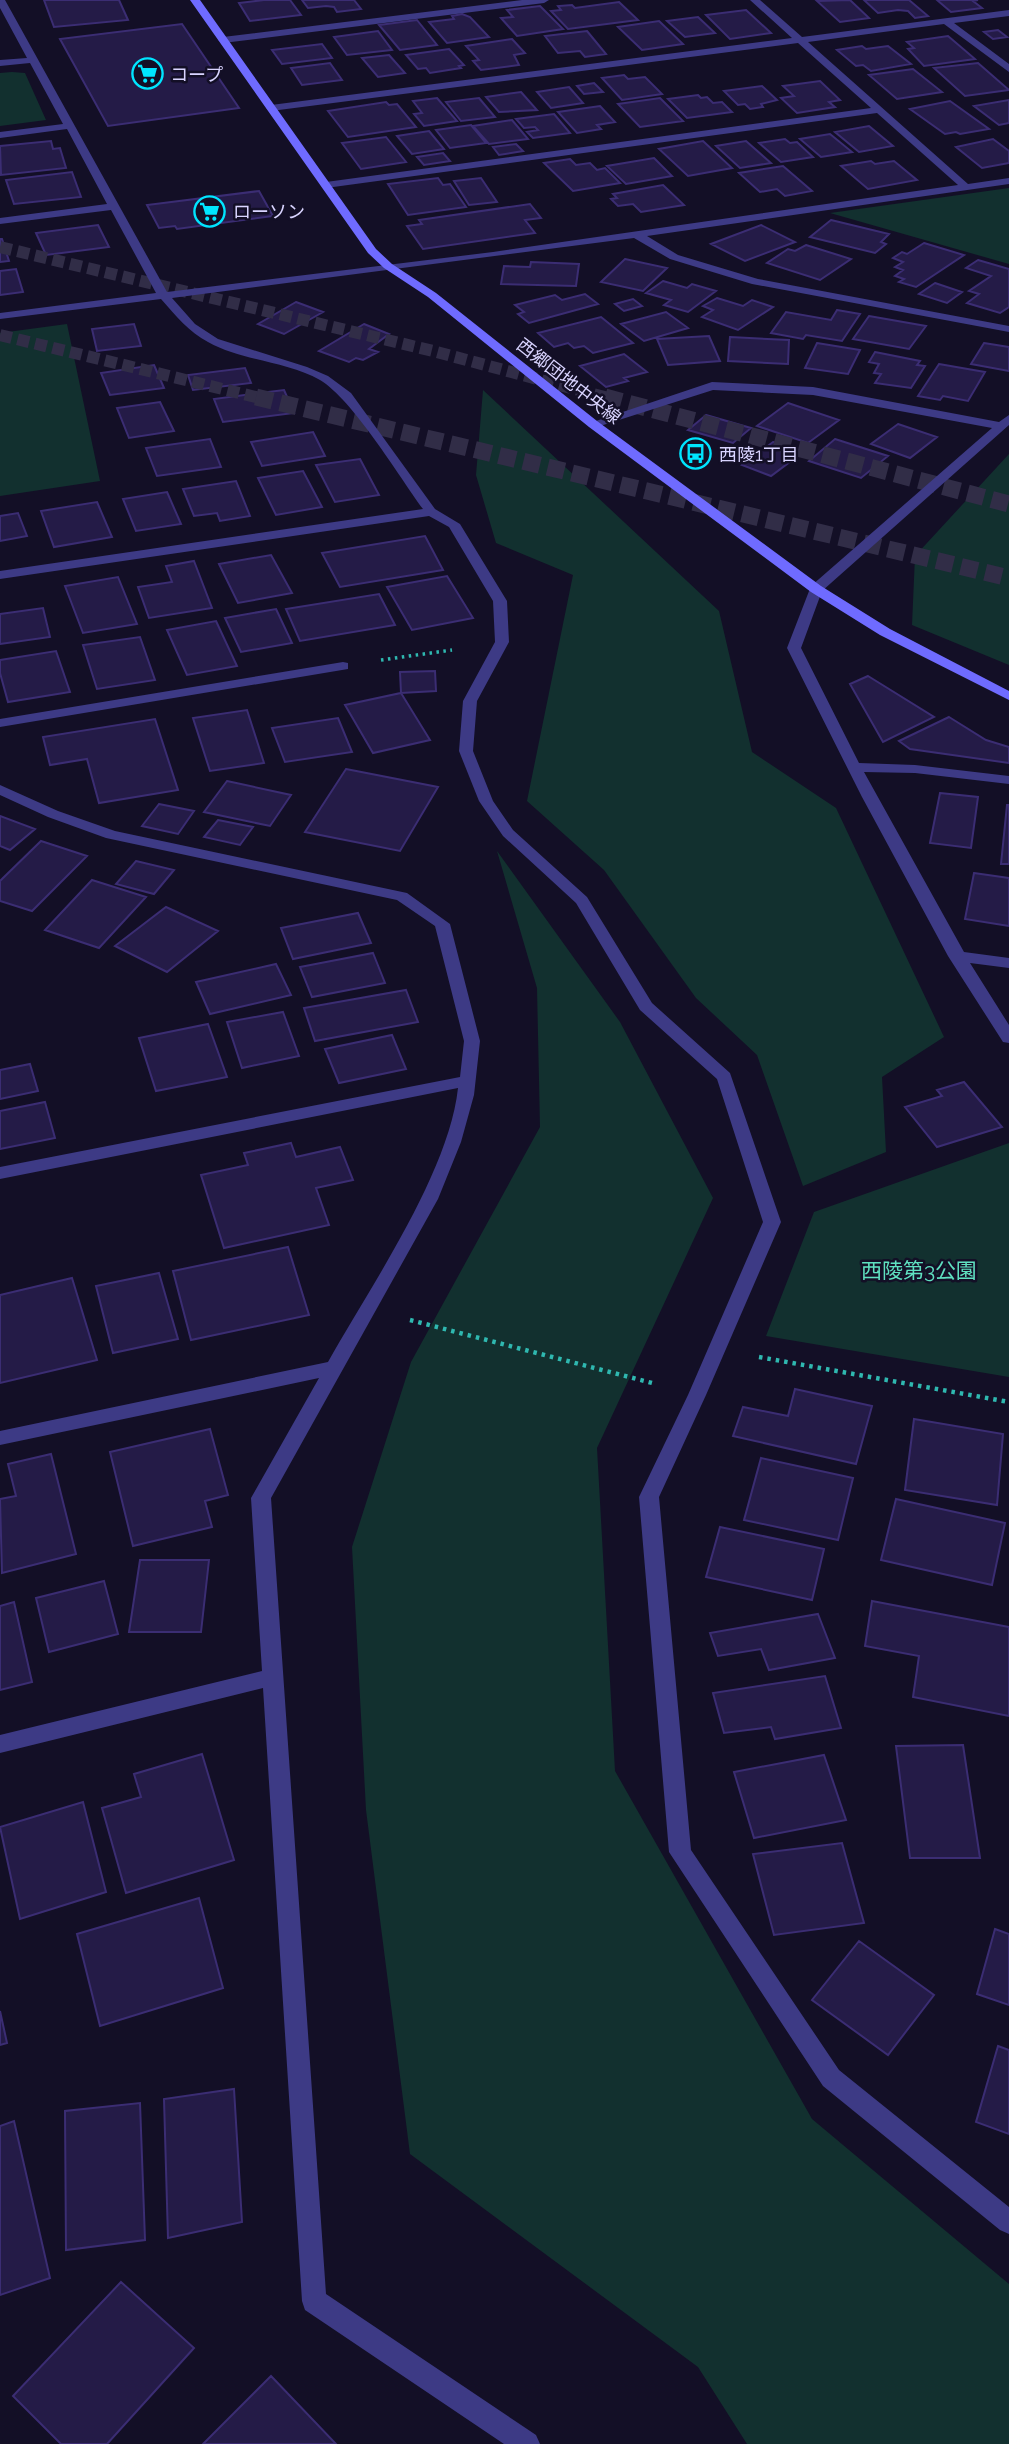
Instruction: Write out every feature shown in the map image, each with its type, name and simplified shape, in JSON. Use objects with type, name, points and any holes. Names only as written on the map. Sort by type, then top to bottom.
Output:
[{"type":"street","points":[[0,0],[163,295],[191,327],[214,341],[303,369],[324,378],[347,396],[431,512],[454,524],[500,601],[502,642],[470,701],[466,751],[486,801],[508,833],[582,900],[646,1006],[724,1077],[772,1222],[697,1395],[649,1497],[680,1852],[831,2078],[1009,2222]]},
{"type":"street","name":"西郷団地中央線","points":[[195,0],[372,251],[388,266],[432,295],[593,424],[816,589],[885,632],[1009,696]]},
{"type":"street","points":[[223,40],[544,0]]},
{"type":"street","points":[[755,0],[966,187]]},
{"type":"street","points":[[271,108],[1009,13]]},
{"type":"street","points":[[946,21],[1009,69]]},
{"type":"street","points":[[0,63],[33,60]]},
{"type":"street","points":[[326,185],[880,110]]},
{"type":"street","points":[[0,135],[70,126]]},
{"type":"street","points":[[0,316],[637,235],[1009,180]]},
{"type":"street","points":[[0,220],[114,206]]},
{"type":"street","points":[[637,235],[674,257],[756,282],[1009,329]]},
{"type":"street","points":[[593,424],[712,386],[813,391],[1005,422]]},
{"type":"street","points":[[1005,422],[816,589],[794,648],[854,767],[956,956],[1009,1038]]},
{"type":"street","points":[[0,575],[431,512]]},
{"type":"street","points":[[0,723],[343,666]]},
{"type":"street","points":[[854,767],[915,769],[1009,780]]},
{"type":"street","points":[[0,789],[53,814],[111,835],[402,896],[442,924],[472,1041],[466,1095],[453,1142],[429,1199],[261,1498],[314,2301],[527,2444]]},
{"type":"street","points":[[956,956],[1009,963]]},
{"type":"street","points":[[0,1173],[467,1081]]},
{"type":"street","points":[[0,1438],[334,1368]]},
{"type":"street","points":[[0,1744],[273,1677]]},
{"type":"path","points":[[343,666],[502,642]]},
{"type":"path","points":[[368,1308],[697,1395]]},
{"type":"path","points":[[717,1350],[1009,1402]]},
{"type":"green space","points":[[0,73],[25,73],[46,120],[0,126]]},
{"type":"green space","points":[[1009,188],[1009,264],[830,213]]},
{"type":"green space","points":[[67,324],[100,481],[0,496],[0,333]]},
{"type":"green space","points":[[483,390],[719,611],[752,752],[836,808],[944,1037],[882,1077],[886,1152],[803,1186],[757,1055],[696,998],[604,870],[527,801],[573,575],[496,543],[476,475]]},
{"type":"green space","points":[[1009,454],[1009,665],[912,625],[915,556]]},
{"type":"green space","points":[[497,851],[620,1022],[713,1198],[597,1448],[615,1771],[812,2119],[1009,2284],[1009,2444],[747,2444],[698,2367],[410,2154],[366,1810],[352,1547],[411,1362],[540,1127],[537,988]]},
{"type":"green space","name":"西陵第3公園","points":[[1009,1143],[1009,1377],[766,1336],[814,1212]]},
{"type":"building","points":[[44,0],[119,0],[128,20],[54,27]]},
{"type":"building","points":[[290,0],[301,15],[250,21],[239,3]]},
{"type":"building","points":[[302,0],[354,0],[361,9],[337,12],[334,7],[308,8]]},
{"type":"building","points":[[850,0],[869,18],[840,22],[817,1]]},
{"type":"building","points":[[864,0],[909,0],[928,16],[915,18],[908,11],[898,10],[878,13]]},
{"type":"building","points":[[937,0],[978,0],[973,1],[982,8],[951,12]]},
{"type":"building","points":[[619,2],[638,20],[568,29],[551,11],[561,10],[558,6],[572,5],[575,8]]},
{"type":"building","points":[[540,6],[563,29],[517,36],[501,18],[513,17],[507,10]]},
{"type":"building","points":[[746,10],[771,33],[730,39],[706,15]]},
{"type":"building","points":[[462,14],[470,17],[489,37],[447,43],[429,22],[454,19],[452,16]]},
{"type":"building","points":[[698,17],[715,33],[685,37],[667,21]]},
{"type":"building","points":[[417,20],[437,45],[400,50],[379,25]]},
{"type":"building","points":[[659,21],[683,44],[642,50],[618,27]]},
{"type":"building","name":"コープ","points":[[182,24],[239,108],[108,126],[60,39]]},
{"type":"building","points":[[998,30],[1007,37],[993,39],[984,32]]},
{"type":"building","points":[[378,31],[392,50],[347,55],[334,37]]},
{"type":"building","points":[[587,31],[606,54],[585,57],[580,51],[558,53],[545,36]]},
{"type":"building","points":[[948,36],[975,59],[924,66],[908,49],[914,48],[907,42]]},
{"type":"building","points":[[512,39],[525,53],[514,55],[519,65],[481,70],[473,61],[479,60],[466,46]]},
{"type":"building","points":[[322,44],[332,58],[282,64],[272,50]]},
{"type":"building","points":[[862,46],[866,49],[888,46],[911,64],[871,71],[863,65],[856,66],[837,50]]},
{"type":"building","points":[[449,49],[464,65],[459,66],[461,68],[430,73],[426,68],[418,69],[406,55]]},
{"type":"building","points":[[389,55],[405,73],[378,77],[362,58]]},
{"type":"building","points":[[330,63],[342,80],[302,85],[291,68]]},
{"type":"building","points":[[978,63],[1009,90],[965,96],[934,68]]},
{"type":"building","points":[[913,69],[942,92],[897,99],[869,75]]},
{"type":"building","points":[[624,75],[628,79],[645,77],[662,94],[622,100],[602,78]]},
{"type":"building","points":[[820,81],[840,100],[829,102],[835,107],[797,113],[781,98],[794,96],[783,86]]},
{"type":"building","points":[[594,83],[603,92],[584,94],[577,86]]},
{"type":"building","points":[[762,86],[777,100],[761,104],[763,107],[750,109],[745,104],[738,105],[724,91]]},
{"type":"building","points":[[569,87],[583,103],[551,108],[537,92]]},
{"type":"building","points":[[521,92],[537,110],[499,112],[486,97]]},
{"type":"building","points":[[698,95],[701,98],[707,97],[713,103],[722,102],[732,112],[687,118],[668,99]]},
{"type":"building","points":[[437,98],[457,121],[424,126],[414,114],[422,113],[413,101]]},
{"type":"building","points":[[479,98],[495,117],[461,121],[446,102]]},
{"type":"building","points":[[660,98],[683,121],[640,127],[618,104]]},
{"type":"building","points":[[1009,100],[1009,123],[999,125],[974,106]]},
{"type":"building","points":[[950,101],[989,129],[945,134],[910,109]]},
{"type":"building","points":[[386,102],[389,105],[397,104],[416,127],[348,137],[328,111]]},
{"type":"building","points":[[600,106],[615,122],[597,125],[601,129],[577,133],[558,112]]},
{"type":"building","points":[[554,114],[570,133],[533,138],[527,132],[538,130],[535,127],[524,128],[516,119]]},
{"type":"building","points":[[512,120],[528,139],[489,144],[473,126]]},
{"type":"building","points":[[471,125],[486,143],[450,148],[436,130]]},
{"type":"building","points":[[869,126],[893,146],[859,152],[835,132]]},
{"type":"building","points":[[429,131],[444,149],[412,154],[397,136]]},
{"type":"building","points":[[830,134],[852,152],[821,157],[800,139]]},
{"type":"building","points":[[386,137],[406,162],[361,169],[342,143]]},
{"type":"building","points":[[785,139],[790,143],[797,142],[813,157],[781,162],[759,143]]},
{"type":"building","points":[[993,139],[1009,151],[1009,163],[982,168],[956,147]]},
{"type":"building","points":[[51,141],[53,149],[60,148],[66,168],[1,175],[0,146]]},
{"type":"building","points":[[703,141],[732,168],[688,176],[659,149]]},
{"type":"building","points":[[746,141],[771,163],[740,168],[716,146]]},
{"type":"building","points":[[516,144],[523,151],[499,155],[493,147]]},
{"type":"building","points":[[443,153],[450,161],[424,165],[417,157]]},
{"type":"building","points":[[654,158],[672,176],[626,184],[607,166]]},
{"type":"building","points":[[570,159],[576,165],[590,163],[597,170],[605,168],[620,183],[573,191],[544,163]]},
{"type":"building","points":[[871,161],[875,164],[894,161],[917,180],[868,189],[841,166]]},
{"type":"building","points":[[783,166],[812,191],[785,196],[777,189],[760,192],[739,173]]},
{"type":"building","points":[[72,172],[81,197],[14,204],[6,180]]},
{"type":"building","points":[[438,178],[443,185],[450,184],[466,207],[408,215],[388,184]]},
{"type":"building","points":[[481,178],[497,202],[469,205],[454,181]]},
{"type":"building","points":[[663,185],[684,205],[641,212],[633,204],[618,206],[611,199],[617,198],[613,194]]},
{"type":"building","name":"ローソン","points":[[259,191],[273,216],[177,229],[175,226],[159,228],[147,205]]},
{"type":"building","points":[[530,204],[541,218],[525,220],[535,233],[423,249],[407,226],[422,224],[419,220]]},
{"type":"building","points":[[831,220],[889,234],[881,242],[886,244],[875,253],[810,237]]},
{"type":"building","points":[[98,225],[109,247],[46,255],[36,233]]},
{"type":"building","points":[[761,225],[795,242],[745,261],[711,244]]},
{"type":"building","points":[[2,239],[9,261],[0,262]]},
{"type":"building","points":[[924,243],[964,255],[916,287],[899,282],[904,279],[895,276],[903,270],[895,267],[903,262],[893,258],[902,252],[907,254]]},
{"type":"building","points":[[806,245],[851,259],[820,280],[767,263],[788,249],[795,251]]},
{"type":"building","points":[[625,259],[667,268],[643,291],[601,282]]},
{"type":"building","points":[[978,260],[1009,269],[1009,307],[1000,313],[967,303],[979,294],[969,291],[991,276],[966,268]]},
{"type":"building","points":[[531,262],[579,264],[576,286],[501,284],[504,266],[530,267]]},
{"type":"building","points":[[16,269],[23,292],[0,295],[0,271]]},
{"type":"building","points":[[663,281],[687,288],[692,284],[716,291],[688,312],[664,305],[671,300],[646,293]]},
{"type":"building","points":[[935,283],[962,292],[947,303],[919,294]]},
{"type":"building","points":[[585,294],[598,304],[529,323],[518,314],[524,312],[515,305],[555,295],[562,300]]},
{"type":"building","points":[[717,298],[743,306],[752,300],[773,307],[738,330],[702,317],[713,310],[703,306]]},
{"type":"building","points":[[633,299],[642,306],[624,311],[615,304]]},
{"type":"building","points":[[296,302],[323,312],[284,334],[258,324]]},
{"type":"building","points":[[837,310],[860,314],[842,341],[806,335],[803,339],[771,333],[786,312],[831,320]]},
{"type":"building","points":[[666,312],[688,328],[644,341],[621,324]]},
{"type":"building","points":[[869,316],[926,326],[909,349],[853,339]]},
{"type":"building","points":[[601,317],[633,343],[593,353],[584,346],[574,348],[568,343],[554,347],[538,333]]},
{"type":"building","points":[[134,324],[141,346],[97,351],[92,329]]},
{"type":"building","points":[[364,324],[389,334],[369,349],[378,352],[363,360],[356,358],[349,362],[319,351]]},
{"type":"building","points":[[709,336],[720,361],[668,365],[657,339]]},
{"type":"building","points":[[730,337],[789,340],[788,364],[728,361]]},
{"type":"building","points":[[817,343],[860,350],[848,374],[805,368]]},
{"type":"building","points":[[984,343],[1009,347],[1009,371],[971,364]]},
{"type":"building","points":[[875,352],[920,361],[917,365],[925,366],[911,388],[875,383],[881,374],[874,373],[879,364],[869,362]]},
{"type":"building","points":[[624,354],[647,372],[624,378],[628,381],[606,387],[580,366]]},
{"type":"building","points":[[939,364],[985,372],[968,401],[943,396],[940,400],[918,396]]},
{"type":"building","points":[[154,365],[164,388],[110,395],[101,373]]},
{"type":"building","points":[[245,368],[251,383],[193,390],[188,375]]},
{"type":"building","points":[[284,390],[294,413],[223,422],[214,399]]},
{"type":"building","points":[[160,402],[174,431],[129,438],[117,408]]},
{"type":"building","points":[[788,403],[839,420],[808,443],[757,426]]},
{"type":"building","points":[[706,415],[751,428],[733,443],[688,430]]},
{"type":"building","points":[[898,424],[937,437],[910,458],[871,444]]},
{"type":"building","points":[[313,432],[325,456],[262,466],[251,442]]},
{"type":"building","points":[[210,439],[221,467],[157,476],[146,448]]},
{"type":"building","points":[[835,439],[888,456],[861,478],[809,461]]},
{"type":"building","points":[[773,442],[803,452],[771,476],[742,465]]},
{"type":"building","points":[[360,459],[379,495],[335,502],[316,465]]},
{"type":"building","points":[[303,471],[322,507],[276,515],[258,478]]},
{"type":"building","points":[[236,481],[250,516],[220,521],[217,513],[194,516],[183,489]]},
{"type":"building","points":[[167,492],[181,524],[136,531],[123,499]]},
{"type":"building","points":[[97,502],[112,537],[54,547],[41,511]]},
{"type":"building","points":[[18,513],[27,536],[0,541],[0,516]]},
{"type":"building","points":[[425,536],[443,570],[340,587],[322,553]]},
{"type":"building","points":[[271,555],[292,593],[238,603],[219,564]]},
{"type":"building","points":[[194,561],[212,608],[149,618],[138,587],[172,582],[166,566]]},
{"type":"building","points":[[447,576],[473,618],[412,630],[387,587]]},
{"type":"building","points":[[118,577],[137,624],[83,633],[65,586]]},
{"type":"building","points":[[379,594],[395,625],[300,641],[286,609]]},
{"type":"building","points":[[43,608],[50,637],[0,644],[0,614]]},
{"type":"building","points":[[276,609],[292,643],[241,652],[225,618]]},
{"type":"building","points":[[216,621],[237,666],[187,675],[167,630]]},
{"type":"building","points":[[140,637],[155,680],[97,689],[83,645]]},
{"type":"building","points":[[56,651],[70,692],[8,702],[0,673],[0,660]]},
{"type":"building","points":[[435,671],[436,691],[401,693],[400,672]]},
{"type":"building","points":[[868,676],[934,717],[883,742],[850,684]]},
{"type":"building","points":[[401,693],[430,740],[373,753],[345,705]]},
{"type":"building","points":[[247,710],[264,763],[210,771],[193,718]]},
{"type":"building","points":[[949,717],[986,740],[1009,747],[1009,763],[910,749],[899,741]]},
{"type":"building","points":[[338,718],[352,752],[285,762],[272,728]]},
{"type":"building","points":[[155,719],[178,790],[99,803],[87,759],[50,765],[43,737]]},
{"type":"building","points":[[346,769],[438,787],[400,851],[305,832]]},
{"type":"building","points":[[227,781],[291,795],[270,826],[204,812]]},
{"type":"building","points":[[940,793],[978,797],[971,848],[930,843]]},
{"type":"building","points":[[159,804],[194,811],[178,834],[142,826]]},
{"type":"building","points":[[1007,805],[1009,864],[1001,864]]},
{"type":"building","points":[[0,816],[35,829],[10,850],[0,846]]},
{"type":"building","points":[[218,820],[253,827],[240,845],[204,837]]},
{"type":"building","points":[[41,841],[87,856],[32,911],[0,901],[0,881]]},
{"type":"building","points":[[136,861],[174,870],[154,894],[116,884]]},
{"type":"building","points":[[974,873],[1009,878],[1009,926],[965,919]]},
{"type":"building","points":[[92,880],[146,897],[99,948],[45,930]]},
{"type":"building","points":[[166,907],[218,931],[167,972],[115,946]]},
{"type":"building","points":[[358,913],[371,943],[293,959],[281,928]]},
{"type":"building","points":[[373,953],[385,983],[312,997],[300,967]]},
{"type":"building","points":[[276,964],[291,995],[210,1014],[196,982]]},
{"type":"building","points":[[406,990],[418,1022],[315,1041],[304,1008]]},
{"type":"building","points":[[283,1012],[299,1056],[242,1068],[227,1022]]},
{"type":"building","points":[[208,1024],[227,1077],[156,1091],[139,1038]]},
{"type":"building","points":[[392,1035],[406,1069],[339,1083],[325,1049]]},
{"type":"building","points":[[30,1064],[38,1091],[0,1099],[0,1070]]},
{"type":"building","points":[[964,1082],[1002,1127],[937,1147],[905,1107],[942,1096],[937,1090]]},
{"type":"building","points":[[45,1102],[55,1138],[0,1149],[0,1111]]},
{"type":"building","points":[[291,1143],[296,1157],[340,1147],[353,1180],[316,1188],[329,1225],[224,1248],[201,1175],[248,1165],[244,1153]]},
{"type":"building","points":[[288,1247],[309,1315],[191,1340],[173,1271]]},
{"type":"building","points":[[159,1273],[178,1339],[113,1353],[96,1286]]},
{"type":"building","points":[[72,1278],[97,1360],[0,1383],[0,1295]]},
{"type":"building","points":[[795,1389],[872,1406],[856,1464],[733,1436],[743,1407],[788,1416]]},
{"type":"building","points":[[914,1419],[1003,1434],[997,1505],[905,1490]]},
{"type":"building","points":[[210,1429],[228,1495],[205,1501],[212,1527],[133,1546],[110,1452]]},
{"type":"building","points":[[51,1454],[76,1554],[2,1573],[0,1499],[16,1496],[8,1464]]},
{"type":"building","points":[[761,1458],[853,1478],[838,1540],[744,1520]]},
{"type":"building","points":[[896,1499],[1005,1523],[992,1585],[881,1560]]},
{"type":"building","points":[[720,1527],[824,1549],[812,1600],[706,1577]]},
{"type":"building","points":[[140,1560],[209,1560],[201,1632],[129,1632]]},
{"type":"building","points":[[104,1581],[118,1634],[49,1652],[36,1598]]},
{"type":"building","points":[[872,1601],[1009,1627],[1009,1716],[913,1697],[919,1656],[865,1646]]},
{"type":"building","points":[[14,1602],[32,1682],[0,1690],[0,1606]]},
{"type":"building","points":[[818,1614],[835,1658],[769,1670],[761,1649],[718,1656],[710,1633]]},
{"type":"building","points":[[825,1676],[841,1728],[775,1739],[771,1727],[724,1733],[713,1693]]},
{"type":"building","points":[[963,1745],[980,1858],[910,1858],[896,1746]]},
{"type":"building","points":[[202,1754],[234,1860],[126,1893],[102,1808],[141,1797],[134,1774]]},
{"type":"building","points":[[824,1755],[846,1820],[754,1838],[734,1772]]},
{"type":"building","points":[[83,1802],[106,1892],[20,1919],[0,1827]]},
{"type":"building","points":[[842,1843],[864,1923],[774,1935],[753,1854]]},
{"type":"building","points":[[199,1898],[223,1988],[100,2026],[77,1934]]},
{"type":"building","points":[[995,1929],[1009,1934],[1009,2005],[977,1994]]},
{"type":"building","points":[[859,1941],[934,1995],[888,2055],[812,2000]]},
{"type":"building","points":[[0,2011],[7,2043],[0,2045]]},
{"type":"building","points":[[998,2046],[1009,2050],[1009,2134],[976,2122]]},
{"type":"building","points":[[234,2089],[242,2222],[168,2238],[164,2099]]},
{"type":"building","points":[[140,2103],[145,2240],[66,2250],[65,2111]]},
{"type":"building","points":[[14,2121],[50,2278],[0,2295],[0,2126]]},
{"type":"building","points":[[121,2282],[194,2348],[107,2444],[61,2444],[13,2396]]},
{"type":"building","points":[[271,2376],[336,2444],[203,2444]]},
{"type":"tunnel","points":[[0,247],[433,351],[612,399]]},
{"type":"tunnel","points":[[0,335],[264,399]]},
{"type":"tunnel","points":[[256,397],[1009,578]]},
{"type":"tunnel","points":[[605,397],[1009,504]]},
{"type":"place","name":"コープ","points":[[147,74]]},
{"type":"place","name":"ローソン","points":[[210,211]]},
{"type":"place","name":"西陵1丁目","points":[[696,454]]}]
